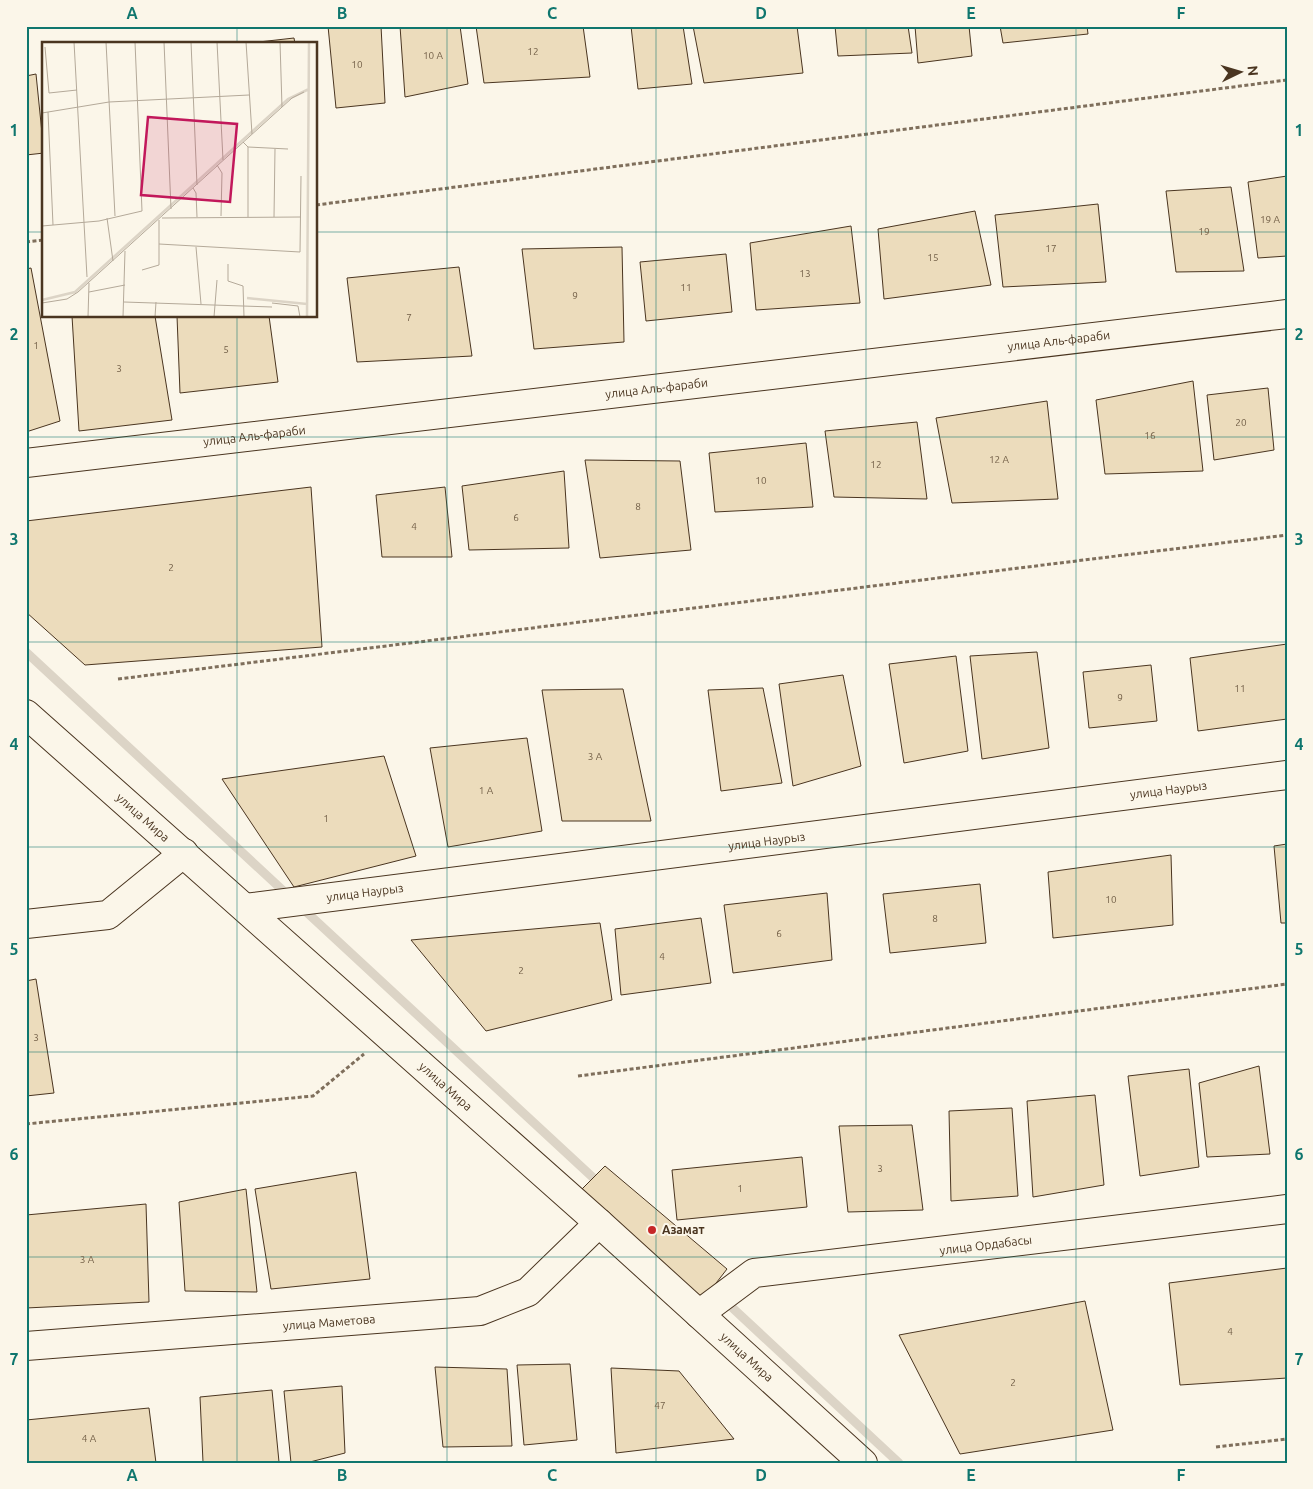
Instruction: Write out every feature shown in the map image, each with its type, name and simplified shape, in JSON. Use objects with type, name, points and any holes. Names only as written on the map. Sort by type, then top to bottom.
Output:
[{"type":"street","name":"улица Аль-фараби","points":[[26,463],[1287,314]]},
{"type":"street","name":"улица Мира","points":[[26,714],[184,852],[599,1223],[863,1463]]},
{"type":"street","name":"улица Наурыз","points":[[246,908],[1287,775]]},
{"type":"street","points":[[26,924],[108,915],[184,852]]},
{"type":"street","name":"улица Ордабасы","points":[[699,1314],[754,1273],[1287,1209]]},
{"type":"street","name":"улица Маметова","points":[[26,1346],[480,1311],[528,1292],[599,1223]]},
{"type":"path","points":[[318,205],[1287,80]]},
{"type":"path","points":[[26,242],[42,240]]},
{"type":"path","points":[[118,679],[1287,535]]},
{"type":"path","points":[[578,1076],[1287,984]]},
{"type":"path","points":[[26,1124],[312,1096],[387,1034]]},
{"type":"path","points":[[1216,1447],[1287,1439]]},
{"type":"building","points":[[328,26],[381,26],[385,103],[336,108]]},
{"type":"building","points":[[400,26],[460,26],[468,84],[405,97]]},
{"type":"building","points":[[476,26],[583,26],[590,77],[484,83]]},
{"type":"building","points":[[631,26],[683,26],[692,84],[638,89]]},
{"type":"building","points":[[693,26],[797,26],[803,73],[704,83]]},
{"type":"building","points":[[835,26],[908,26],[912,53],[838,56]]},
{"type":"building","points":[[915,26],[969,26],[972,56],[918,63]]},
{"type":"building","points":[[1000,26],[1087,26],[1088,34],[1003,43]]},
{"type":"building","points":[[294,38],[295,42],[259,42]]},
{"type":"building","points":[[36,74],[42,133],[42,153],[26,155],[26,76]]},
{"type":"building","points":[[1287,176],[1287,256],[1258,258],[1248,182]]},
{"type":"building","points":[[1231,187],[1244,271],[1176,272],[1166,191]]},
{"type":"building","points":[[1098,204],[1106,282],[1003,287],[995,215]]},
{"type":"building","points":[[975,211],[991,285],[884,299],[878,229]]},
{"type":"building","points":[[851,226],[860,303],[756,310],[750,243]]},
{"type":"building","points":[[622,247],[624,342],[534,349],[522,249]]},
{"type":"building","points":[[726,254],[732,312],[646,321],[640,262]]},
{"type":"building","points":[[459,267],[472,356],[357,362],[347,278]]},
{"type":"building","points":[[31,268],[60,421],[26,432],[26,269]]},
{"type":"building","points":[[72,318],[155,318],[172,420],[79,431]]},
{"type":"building","points":[[177,318],[269,318],[278,382],[180,393]]},
{"type":"building","points":[[1193,381],[1203,471],[1105,474],[1096,400]]},
{"type":"building","points":[[1268,388],[1274,450],[1214,460],[1207,395]]},
{"type":"building","points":[[1047,401],[1058,499],[952,503],[936,418]]},
{"type":"building","points":[[917,422],[927,499],[834,497],[825,431]]},
{"type":"building","points":[[806,443],[813,507],[715,512],[709,453]]},
{"type":"building","points":[[585,460],[680,461],[691,550],[600,558]]},
{"type":"building","points":[[564,471],[569,548],[469,550],[462,486]]},
{"type":"building","points":[[311,487],[322,647],[85,665],[26,612],[26,521]]},
{"type":"building","points":[[445,487],[452,557],[382,557],[376,495]]},
{"type":"building","points":[[1287,644],[1287,719],[1198,731],[1190,658]]},
{"type":"building","points":[[1037,652],[1049,748],[982,759],[970,656]]},
{"type":"building","points":[[956,656],[968,751],[904,763],[889,664]]},
{"type":"building","points":[[1151,665],[1157,721],[1089,728],[1083,672]]},
{"type":"building","points":[[843,675],[861,766],[793,786],[779,684]]},
{"type":"building","points":[[763,688],[782,783],[721,791],[708,690]]},
{"type":"building","points":[[623,689],[651,821],[562,821],[542,690]]},
{"type":"building","points":[[527,738],[542,831],[448,847],[430,748]]},
{"type":"building","points":[[384,756],[416,856],[294,887],[222,779]]},
{"type":"building","points":[[1287,844],[1287,923],[1281,923],[1274,846]]},
{"type":"building","points":[[1171,855],[1173,925],[1053,938],[1048,872]]},
{"type":"building","points":[[980,884],[986,943],[890,953],[883,894]]},
{"type":"building","points":[[827,893],[832,960],[733,973],[724,905]]},
{"type":"building","points":[[701,918],[711,983],[621,995],[615,929]]},
{"type":"building","points":[[600,923],[612,1000],[486,1031],[411,940]]},
{"type":"building","points":[[36,979],[54,1093],[26,1096],[26,981]]},
{"type":"building","points":[[1259,1066],[1270,1154],[1207,1157],[1199,1083]]},
{"type":"building","points":[[1189,1069],[1199,1167],[1140,1176],[1128,1076]]},
{"type":"building","points":[[1095,1095],[1104,1185],[1033,1197],[1027,1101]]},
{"type":"building","points":[[1012,1108],[1018,1196],[951,1201],[949,1111]]},
{"type":"building","points":[[912,1125],[923,1210],[848,1212],[839,1126]]},
{"type":"building","points":[[802,1157],[807,1207],[677,1220],[672,1170]]},
{"type":"building","name":"Азамат","points":[[605,1166],[727,1269],[703,1300],[579,1192]]},
{"type":"building","points":[[356,1172],[370,1279],[271,1289],[255,1189]]},
{"type":"building","points":[[246,1189],[257,1292],[185,1291],[179,1202]]},
{"type":"building","points":[[146,1204],[149,1302],[26,1308],[26,1215]]},
{"type":"building","points":[[1287,1268],[1287,1378],[1180,1385],[1169,1283]]},
{"type":"building","points":[[1085,1301],[1113,1430],[960,1454],[899,1335]]},
{"type":"building","points":[[570,1364],[577,1440],[524,1445],[517,1365]]},
{"type":"building","points":[[435,1367],[507,1369],[512,1446],[443,1447]]},
{"type":"building","points":[[611,1368],[679,1371],[734,1439],[616,1453]]},
{"type":"building","points":[[342,1386],[345,1453],[306,1463],[291,1463],[284,1391]]},
{"type":"building","points":[[272,1390],[279,1462],[203,1462],[200,1397]]},
{"type":"building","points":[[149,1408],[156,1463],[27,1463],[26,1420]]},
{"type":"waterway","points":[[26,652],[291,898]]},
{"type":"waterway","points":[[301,907],[601,1185]]},
{"type":"waterway","points":[[724,1300],[899,1463]]},
{"type":"place","name":"Азамат","points":[[652,1230]]}]
